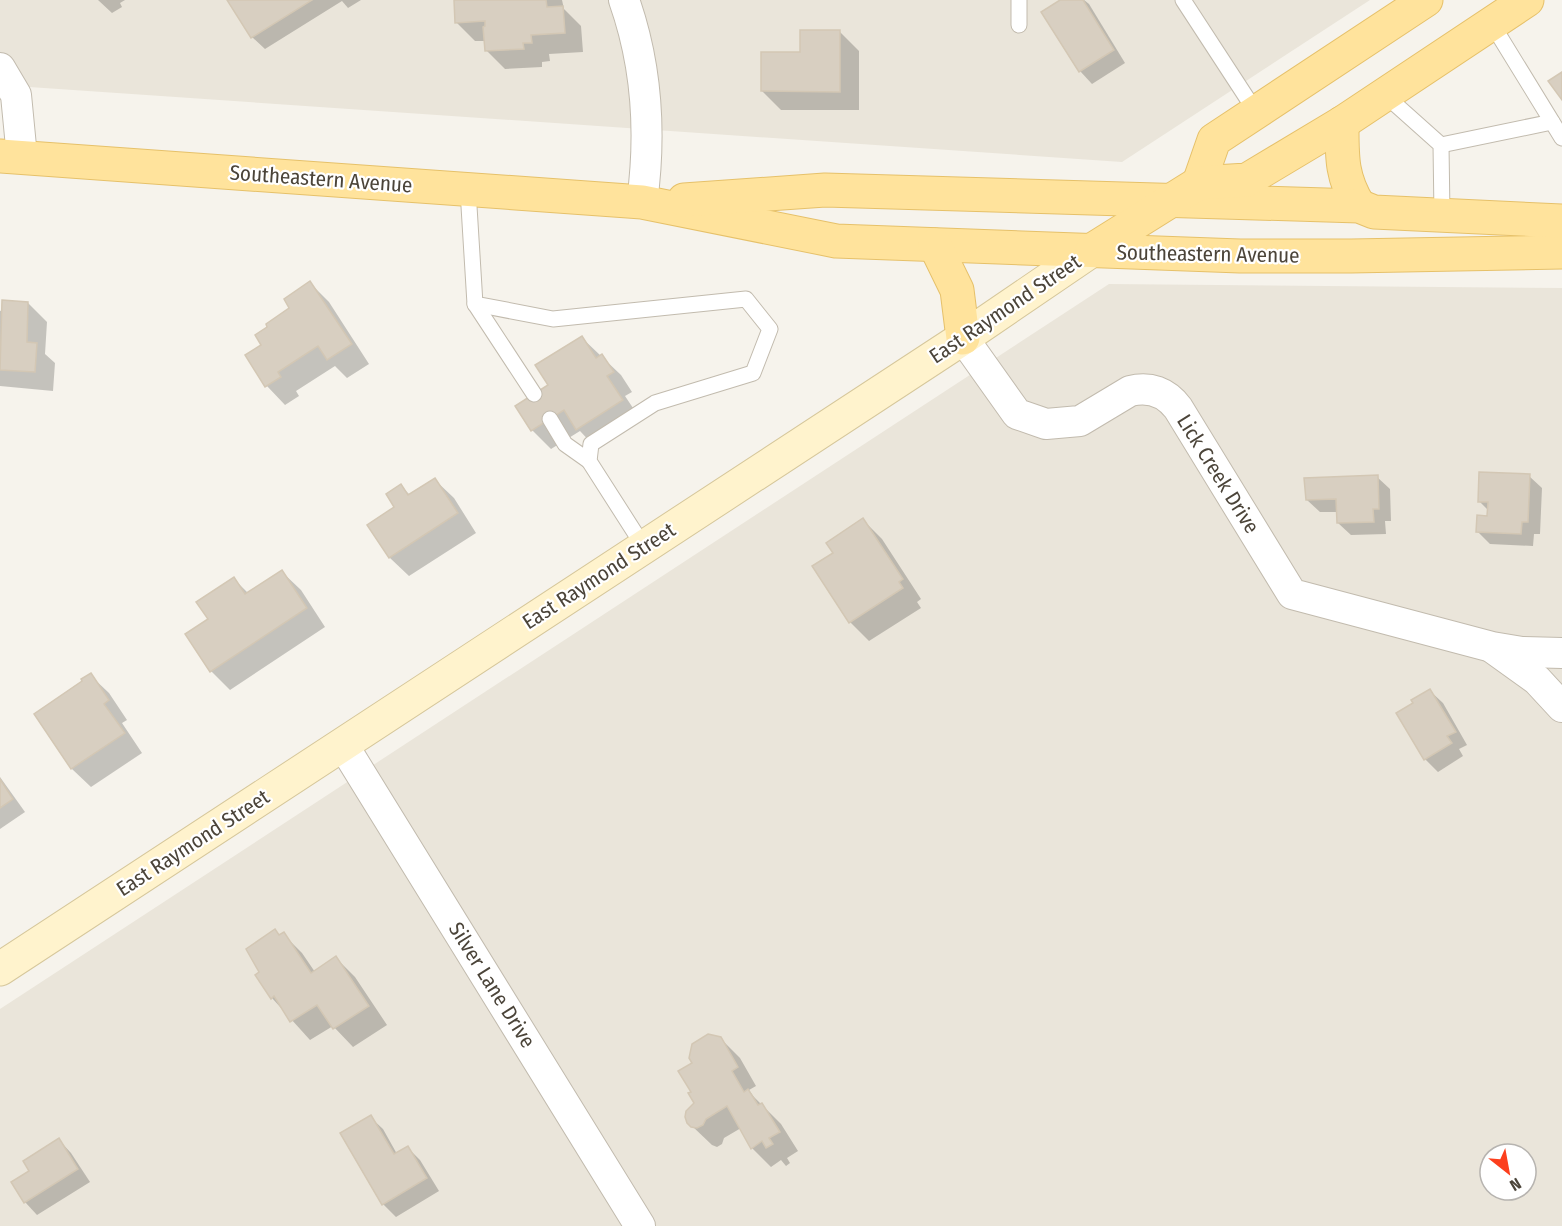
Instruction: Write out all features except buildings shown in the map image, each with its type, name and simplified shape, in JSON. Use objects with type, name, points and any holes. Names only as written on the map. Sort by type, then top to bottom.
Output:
[{"type":"main road","points":[[1199,183],[1214,140],[1426,0]]},
{"type":"main road","name":"East Raymond Street","points":[[0,969],[1169,201],[1199,183],[1247,180],[1342,123],[1527,0]]},
{"type":"main road","points":[[1342,123],[1341,160],[1351,193],[1359,206]]},
{"type":"main road","name":"Southeastern Avenue","points":[[11,157],[642,202],[836,241],[1240,256],[1562,252]]},
{"type":"main road","name":"Southeastern Avenue","points":[[642,202],[825,190],[1359,206],[1374,212],[1562,221]]},
{"type":"main road","points":[[935,245],[957,290],[963,338]]},
{"type":"street","points":[[624,0],[637,45],[645,97],[647,150],[642,202]]},
{"type":"street","points":[[0,68],[16,95],[11,157]]},
{"type":"street","name":"Lick Creek Drive","points":[[963,338],[1017,414],[1046,424],[1080,421],[1130,391],[1138,389],[1154,390],[1168,397],[1178,408],[1292,594],[1492,647],[1522,652],[1562,653]]},
{"type":"street","name":"Lick Creek Drive","points":[[1492,647],[1537,680],[1562,707]]},
{"type":"street","name":"Silver Lane Drive","points":[[342,745],[640,1226]]},
{"type":"lane","points":[[1018,0],[1019,24]]},
{"type":"lane","points":[[1183,0],[1256,112]]},
{"type":"lane","points":[[1492,24],[1562,138]]},
{"type":"lane","points":[[1385,94],[1441,145],[1442,215]]},
{"type":"lane","points":[[1441,145],[1552,122]]},
{"type":"lane","points":[[468,190],[475,304],[534,394]]},
{"type":"lane","points":[[475,304],[553,320],[746,298],[770,328],[753,373],[655,403],[591,444],[589,460]]},
{"type":"lane","points":[[550,419],[565,444],[589,460],[644,547]]},
{"type":"shaded area","points":[[0,0],[1370,0],[1122,162],[0,85]]},
{"type":"shaded area","points":[[1109,284],[1562,288],[1562,1226],[0,1226],[0,1009]]}]
